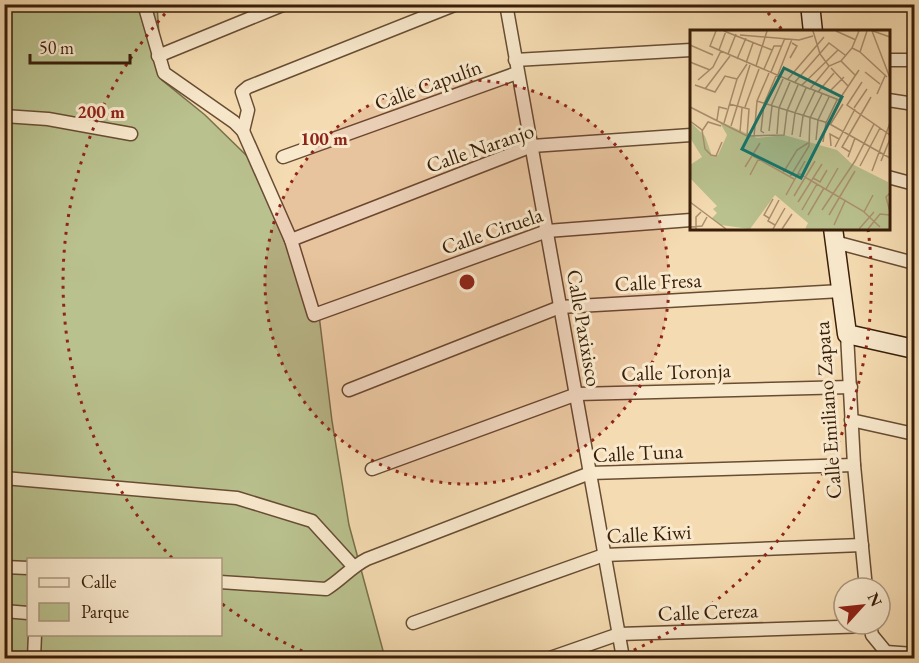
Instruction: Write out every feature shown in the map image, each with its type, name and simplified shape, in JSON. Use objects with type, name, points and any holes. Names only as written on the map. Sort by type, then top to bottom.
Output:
[{"type":"main road","points":[[810,4],[813,30]]},
{"type":"main road","name":"Calle Emiliano Zapata","points":[[834,235],[847,333]]},
{"type":"main road","points":[[847,333],[915,349]]},
{"type":"street","points":[[144,4],[164,73],[234,122],[243,131],[291,240]]},
{"type":"street","points":[[158,56],[285,4]]},
{"type":"street","points":[[243,131],[248,110],[242,92],[248,87],[457,4]]},
{"type":"street","name":"Calle Paxixisco","points":[[506,4],[623,658]]},
{"type":"street","points":[[515,60],[690,50]]},
{"type":"street","points":[[889,60],[915,60]]},
{"type":"street","name":"Calle Capulín","points":[[283,157],[518,73]]},
{"type":"street","points":[[889,100],[915,105]]},
{"type":"street","points":[[4,116],[48,119],[131,134]]},
{"type":"street","name":"Calle Naranjo","points":[[291,240],[532,146],[690,135]]},
{"type":"street","points":[[889,177],[915,184]]},
{"type":"street","name":"Calle Ciruela","points":[[291,240],[314,315],[547,231],[690,220]]},
{"type":"street","points":[[834,235],[915,263]]},
{"type":"street","name":"Calle Fresa","points":[[349,390],[560,307],[841,291]]},
{"type":"street","name":"Calle Emiliano Zapata","points":[[847,333],[854,465],[865,576]]},
{"type":"street","name":"Calle Toronja","points":[[372,469],[577,394],[851,387]]},
{"type":"street","points":[[851,420],[915,434]]},
{"type":"street","name":"Calle Tuna","points":[[353,566],[590,473],[854,465]]},
{"type":"street","points":[[4,478],[237,498],[312,521],[353,566],[340,581],[326,590],[222,582]]},
{"type":"street","name":"Calle Kiwi","points":[[413,623],[604,555],[862,545]]},
{"type":"street","points":[[4,567],[27,568]]},
{"type":"street","points":[[4,611],[27,613]]},
{"type":"street","name":"Calle Cereza","points":[[550,658],[619,634],[832,626]]},
{"type":"street","points":[[34,658],[35,636]]},
{"type":"street","points":[[874,636],[877,644],[886,652],[915,654]]},
{"type":"green space","points":[[4,5],[157,5],[162,80],[205,115],[248,157],[319,315],[332,421],[349,525],[385,658],[5,658]]}]
